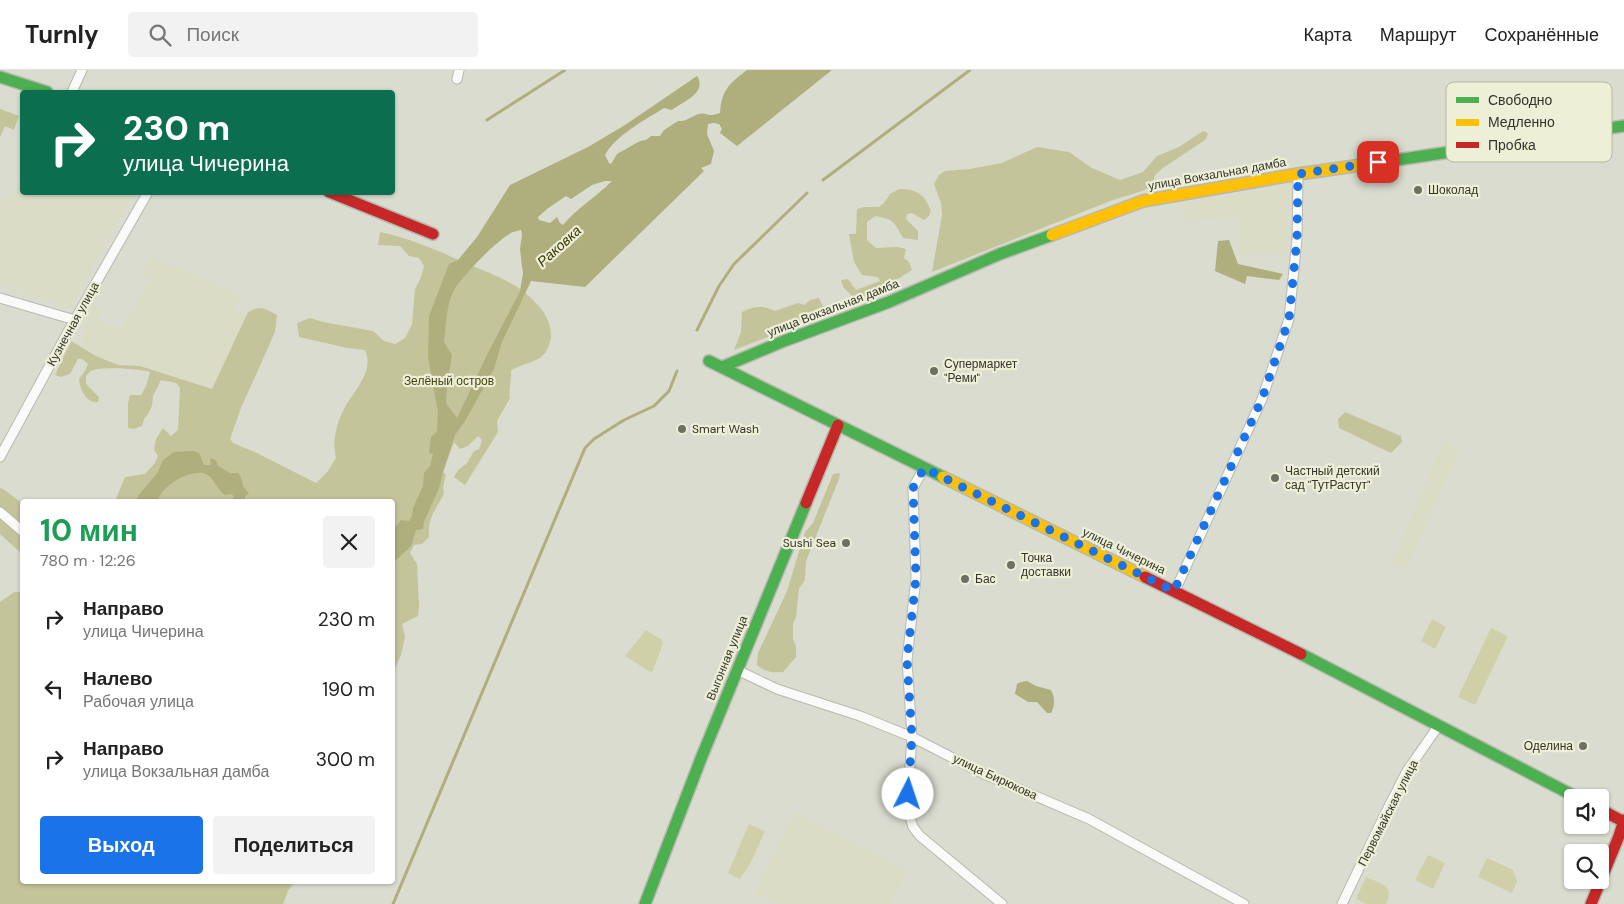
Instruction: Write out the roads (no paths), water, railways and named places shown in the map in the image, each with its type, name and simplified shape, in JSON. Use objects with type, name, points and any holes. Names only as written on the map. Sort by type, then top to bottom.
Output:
[{"type":"street","points":[[73,90],[82,70]]},
{"type":"street","points":[[0,77],[41,90]]},
{"type":"street","name":"улица Вокзальная дамба","points":[[722,367],[792,338],[889,302],[1000,254],[1143,201],[1298,174],[1446,152]]},
{"type":"street","points":[[1174,591],[1262,399],[1289,319],[1296,248],[1298,174]]},
{"type":"street","name":"Кузнечная улица","points":[[0,457],[146,195]]},
{"type":"street","points":[[336,195],[433,234]]},
{"type":"street","points":[[0,298],[75,320]]},
{"type":"street","name":"улица Чичерина","points":[[709,361],[1315,660],[1564,791]]},
{"type":"street","name":"Выгонная улица","points":[[645,904],[737,670],[838,425]]},
{"type":"street","points":[[924,468],[913,488],[916,578],[907,660],[912,737],[908,811],[913,827],[920,836],[1002,904]]},
{"type":"street","points":[[0,512],[20,529]]},
{"type":"street","name":"улица Бирюкова","points":[[737,670],[777,689],[860,716],[912,737],[984,774],[1089,819],[1244,904]]},
{"type":"street","name":"Первомайская улица","points":[[1342,904],[1407,771],[1440,725]]},
{"type":"street","points":[[1592,904],[1624,821],[1609,814]]},
{"type":"water","name":"Раковка","points":[[747,70],[832,70],[737,146],[720,133],[722,129],[719,124],[708,124],[707,134],[714,151],[711,164],[701,168],[704,171],[585,287],[531,281],[502,342],[494,369],[455,435],[439,488],[424,522],[423,529],[416,530],[411,546],[395,561],[395,528],[401,520],[409,521],[412,516],[413,508],[423,486],[424,473],[430,466],[433,454],[429,453],[431,437],[437,431],[438,412],[428,357],[429,316],[449,264],[458,260],[477,237],[510,185],[588,147],[625,125],[697,76],[699,87],[697,92],[672,110],[664,108],[616,141],[605,155],[611,164],[617,154],[651,136],[660,136],[664,130],[678,121],[684,121],[699,114],[712,115],[720,113],[722,98],[731,83]],"holes":[[[612,181],[574,213],[563,225],[557,217],[550,223],[539,220],[538,217],[566,196],[571,199],[592,185]],[[521,230],[520,249],[523,274],[520,291],[457,418],[446,403],[452,355],[444,342],[449,304],[453,292],[471,269],[507,235]]]},
{"type":"water","points":[[1229,240],[1238,264],[1283,274],[1279,280],[1247,276],[1245,284],[1215,271],[1218,241]]},
{"type":"water","points":[[194,451],[199,453],[204,465],[211,465],[210,458],[216,460],[218,466],[230,473],[238,473],[243,486],[249,494],[245,496],[245,499],[232,499],[234,498],[232,494],[225,495],[210,477],[203,473],[197,473],[183,477],[169,485],[159,499],[138,499],[138,496],[158,472],[163,460],[174,452]]},
{"type":"water","points":[[1027,681],[1036,686],[1051,690],[1054,701],[1051,713],[1047,713],[1037,702],[1028,702],[1015,694],[1017,684]]},
{"type":"waterway","points":[[487,120],[565,70]]},
{"type":"waterway","points":[[823,180],[970,70]]},
{"type":"waterway","points":[[697,330],[719,286],[734,264],[807,193]]},
{"type":"waterway","points":[[393,904],[585,448],[594,439],[624,420],[654,406],[669,391],[677,371]]},
{"type":"place","name":"Шоколад","points":[[1418,190]]},
{"type":"place","name":"Супермаркет \"Реми\"","points":[[934,371]]},
{"type":"place","name":"Smart Wash","points":[[682,429]]},
{"type":"place","name":"Частный детский сад \"ТутРастут\"","points":[[1275,478]]},
{"type":"place","name":"Sushi Sea","points":[[846,543]]},
{"type":"place","name":"Точка доставки","points":[[1011,565]]},
{"type":"place","name":"Бас","points":[[965,579]]},
{"type":"place","name":"Оделина","points":[[1583,746]]},
{"type":"park label","name":"Зелёный остров","points":[[449,381]]}]
